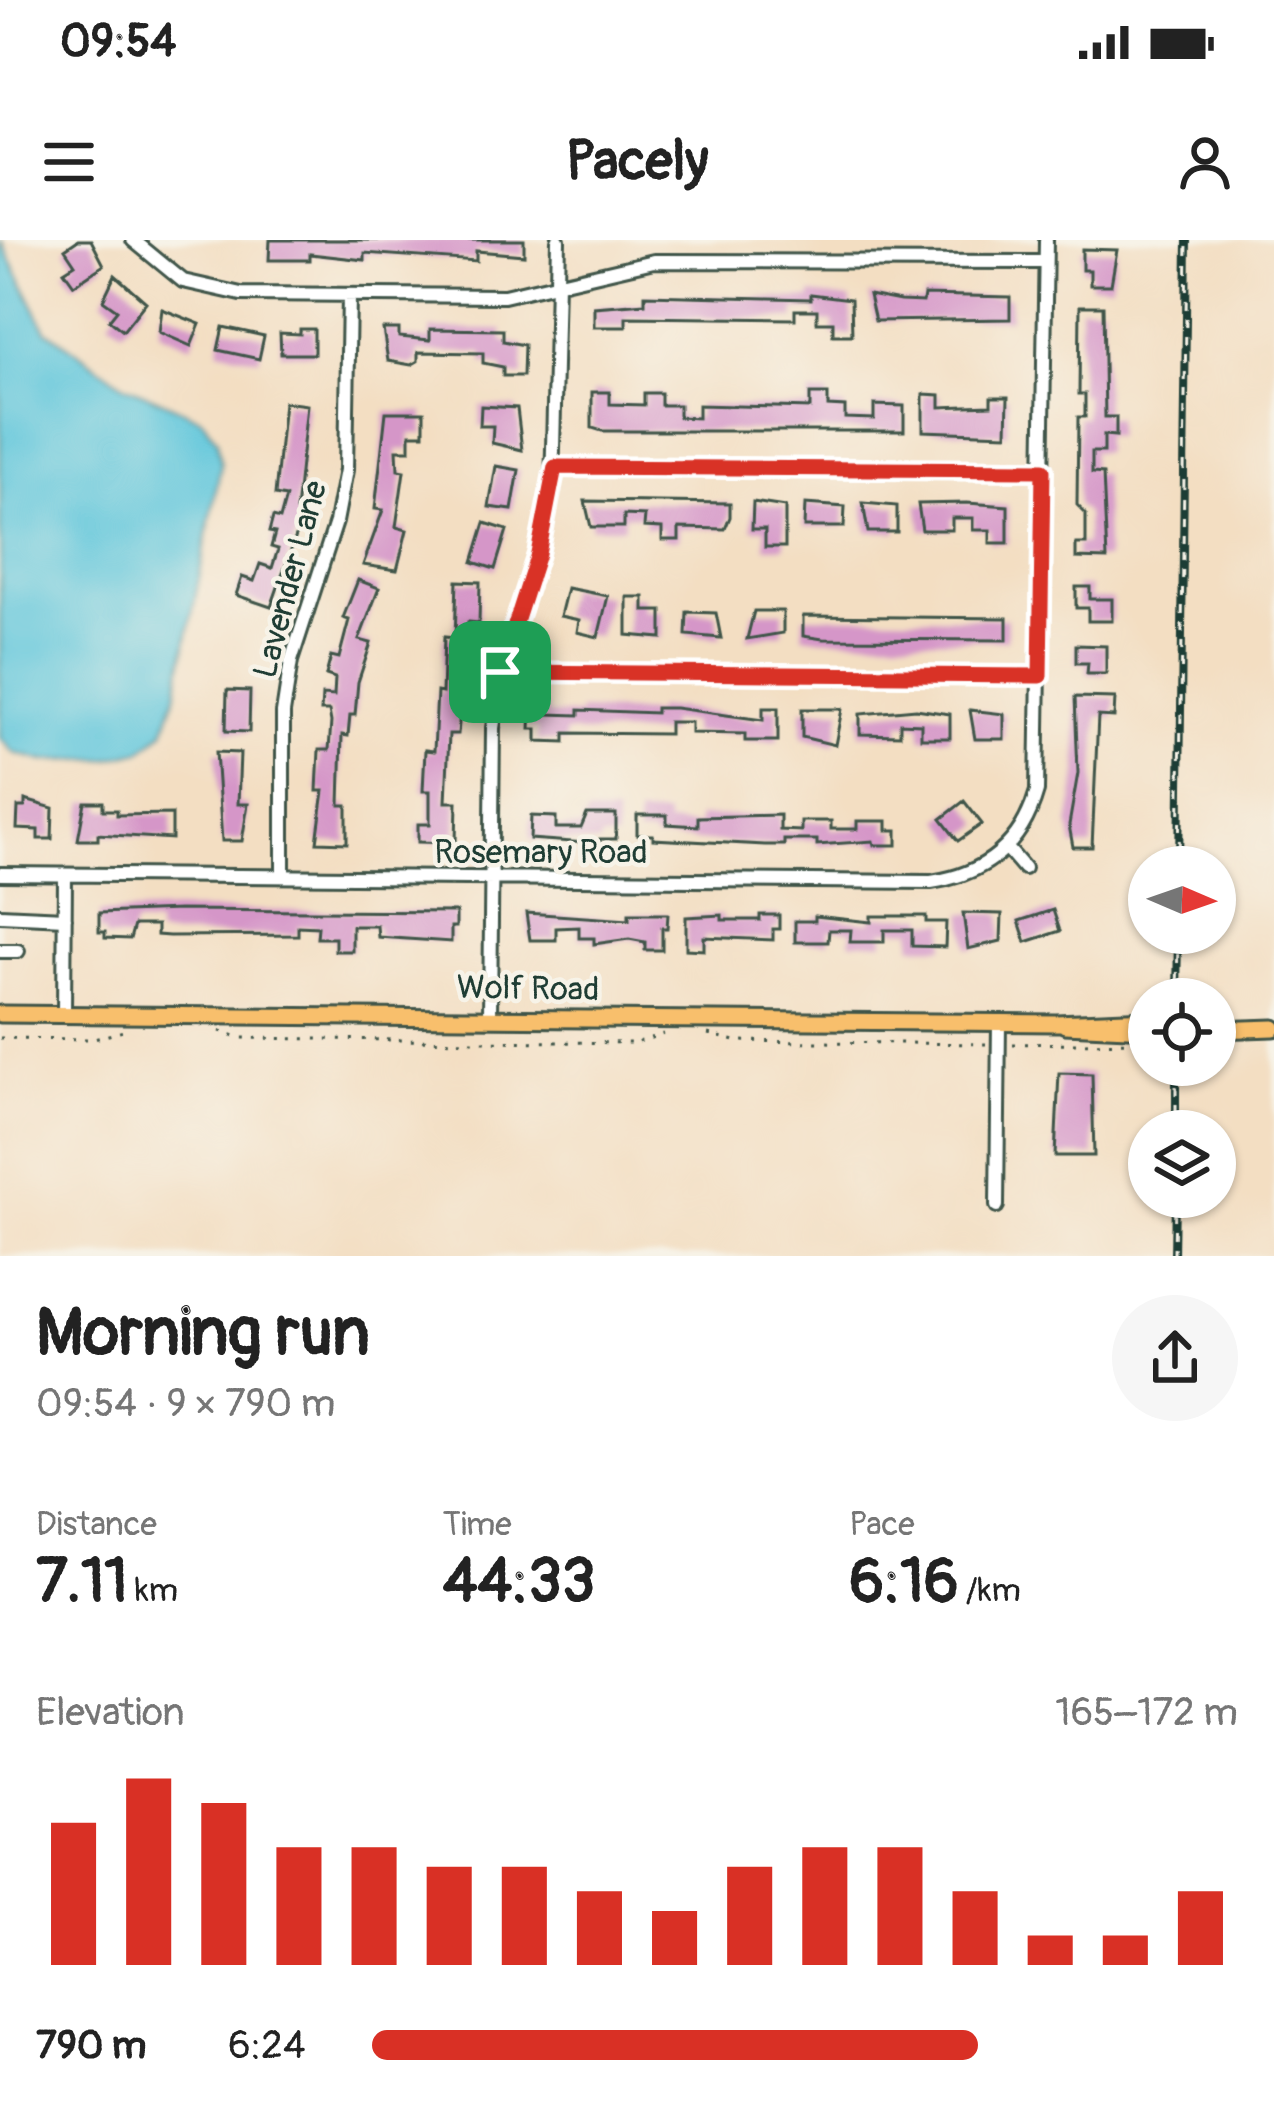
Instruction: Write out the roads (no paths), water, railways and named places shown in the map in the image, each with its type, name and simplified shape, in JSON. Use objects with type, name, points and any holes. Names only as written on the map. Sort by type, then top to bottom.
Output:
[{"type":"main road","name":"Wolf Road","points":[[0,1014],[999,1022],[1128,1028]]},
{"type":"main road","name":"Wolf Road","points":[[1056,1023],[1128,1019]]},
{"type":"main road","points":[[1236,1021],[1274,1024]]},
{"type":"main road","points":[[1236,1028],[1274,1024]]},
{"type":"street","points":[[133,240],[166,271],[226,293],[504,296],[559,279],[654,261],[1046,262]]},
{"type":"street","points":[[490,1016],[493,728],[500,672],[538,554],[555,467],[558,240]]},
{"type":"street","points":[[1024,868],[1006,847],[1025,826],[1037,791],[1046,240]]},
{"type":"street","name":"Lavender Lane","points":[[283,876],[283,713],[291,661],[336,522],[346,470],[350,295]]},
{"type":"street","points":[[555,467],[1043,470]]},
{"type":"street","points":[[500,672],[1040,676]]},
{"type":"street","name":"Rosemary Road","points":[[0,874],[931,882],[967,874],[1006,847]]},
{"type":"street","points":[[64,1014],[65,875]]},
{"type":"street","points":[[0,915],[65,918]]},
{"type":"street","points":[[0,951],[18,952]]},
{"type":"street","points":[[997,1206],[999,1022]]},
{"type":"water","points":[[1,240],[46,330],[123,384],[202,419],[217,440],[221,464],[177,692],[164,731],[141,751],[108,759],[44,761],[14,753],[0,738]]},
{"type":"railway","points":[[1179,846],[1187,240]]},
{"type":"railway","points":[[1177,978],[1178,954]]},
{"type":"railway","points":[[1176,1086],[1176,1110]]},
{"type":"railway","points":[[1174,1256],[1175,1218]]}]
